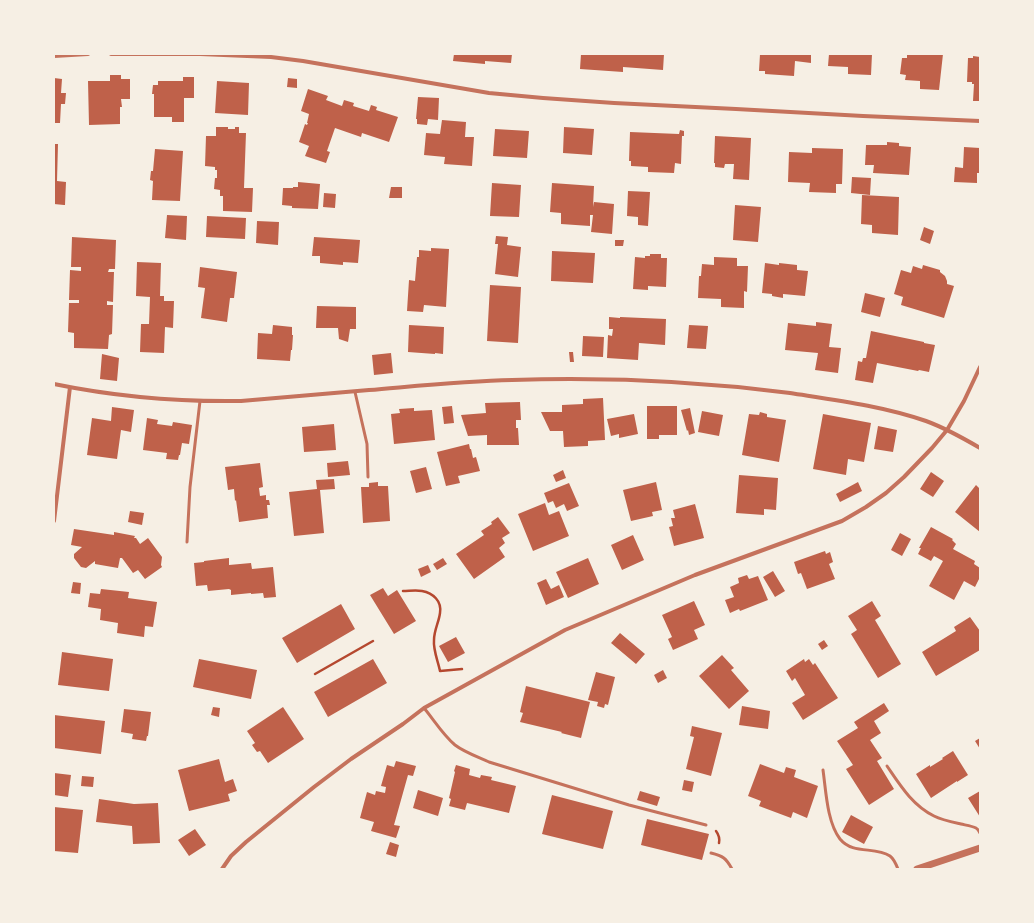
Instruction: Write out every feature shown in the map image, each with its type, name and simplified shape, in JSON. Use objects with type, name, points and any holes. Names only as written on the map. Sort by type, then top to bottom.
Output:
[{"type":"street","points":[[54,56],[88,54]]},
{"type":"street","points":[[111,54],[200,54],[271,57],[489,93],[543,98],[614,103],[980,121]]},
{"type":"street","points":[[222,869],[246,842],[314,787],[424,708],[564,630],[702,572],[842,521],[866,507],[886,493],[904,476],[932,448],[947,430],[964,401],[980,366]]},
{"type":"street","points":[[54,384],[103,393],[182,400],[242,401],[461,382],[592,378],[671,381],[760,389],[838,401],[906,415],[947,430],[980,448]]},
{"type":"street","points":[[54,521],[70,387]]},
{"type":"street","points":[[917,869],[980,848]]},
{"type":"lane","points":[[354,392],[367,444],[368,477]]},
{"type":"lane","points":[[187,542],[190,487],[200,401]]},
{"type":"lane","points":[[424,708],[445,735],[455,745],[489,762],[629,805],[706,825]]},
{"type":"lane","points":[[887,766],[905,792],[923,809],[934,816],[976,828],[980,833]]},
{"type":"lane","points":[[823,770],[830,813],[835,829],[841,840],[847,845],[855,848],[880,852],[890,856],[898,869]]},
{"type":"lane","points":[[711,853],[723,857],[732,869]]},
{"type":"path","points":[[403,591],[422,591],[436,598],[440,607],[440,613],[435,631],[434,642],[440,671],[462,669]]},
{"type":"path","points":[[315,674],[374,641]]},
{"type":"building","points":[[454,54],[512,54],[511,63],[485,61],[485,64],[453,61]]},
{"type":"building","points":[[581,54],[664,54],[663,70],[623,67],[623,72],[580,69]]},
{"type":"building","points":[[760,54],[811,54],[811,63],[795,61],[794,76],[765,74],[765,71],[759,71]]},
{"type":"building","points":[[829,54],[872,54],[871,75],[848,74],[848,67],[828,66]]},
{"type":"building","points":[[907,54],[943,54],[939,90],[920,89],[920,81],[905,80],[906,75],[900,74],[902,58],[907,58]]},
{"type":"building","points":[[973,56],[980,57],[980,101],[973,101],[974,84],[972,84],[972,82],[967,82],[968,58],[973,58]]},
{"type":"building","points":[[110,75],[121,75],[121,79],[130,79],[130,99],[121,99],[122,107],[120,107],[120,124],[89,125],[88,81],[110,81]]},
{"type":"building","points":[[183,77],[194,77],[194,98],[184,98],[184,122],[172,122],[172,117],[154,117],[154,94],[152,94],[153,85],[158,85],[158,81],[183,81]]},
{"type":"building","points":[[54,78],[62,79],[61,93],[66,93],[65,104],[61,104],[60,123],[54,123]]},
{"type":"building","points":[[288,78],[297,79],[297,88],[287,87]]},
{"type":"building","points":[[217,81],[249,83],[248,115],[215,113]]},
{"type":"building","points":[[308,89],[328,96],[326,100],[342,106],[344,100],[354,103],[353,106],[369,111],[371,105],[377,107],[376,110],[398,117],[389,142],[362,133],[361,137],[335,128],[327,151],[330,152],[326,163],[305,156],[309,146],[299,142],[305,124],[307,125],[308,123],[309,114],[301,111]]},
{"type":"building","points":[[418,97],[439,98],[438,120],[428,119],[427,125],[417,124]]},
{"type":"building","points":[[442,120],[466,122],[465,137],[474,137],[472,166],[444,164],[445,157],[424,155],[426,133],[440,134]]},
{"type":"building","points":[[216,127],[228,127],[228,129],[235,129],[235,127],[239,127],[239,133],[246,133],[244,188],[253,188],[252,212],[223,211],[223,196],[220,196],[220,190],[214,189],[215,178],[217,178],[217,170],[215,170],[215,167],[205,166],[206,136],[216,136]]},
{"type":"building","points":[[564,127],[594,129],[592,155],[563,153]]},
{"type":"building","points":[[495,129],[529,131],[527,158],[493,156]]},
{"type":"building","points":[[680,130],[684,131],[684,136],[682,136],[681,164],[675,163],[674,173],[648,172],[648,167],[631,166],[631,161],[629,161],[630,132],[679,134]]},
{"type":"building","points":[[715,136],[751,138],[749,180],[733,179],[734,164],[725,164],[724,168],[715,167]]},
{"type":"building","points":[[887,142],[899,143],[899,146],[911,147],[909,175],[873,173],[874,165],[865,165],[866,145],[887,145]]},
{"type":"building","points":[[54,144],[58,144],[57,181],[66,182],[65,205],[54,204]]},
{"type":"building","points":[[964,147],[980,148],[980,173],[977,173],[977,183],[954,182],[955,167],[963,168]]},
{"type":"building","points":[[812,148],[843,149],[842,184],[836,184],[836,193],[809,192],[810,183],[788,182],[789,152],[812,153]]},
{"type":"building","points":[[155,149],[183,151],[180,201],[152,200],[153,181],[150,180],[151,171],[153,171]]},
{"type":"building","points":[[852,177],[871,178],[870,195],[851,193]]},
{"type":"building","points":[[298,182],[320,184],[318,209],[292,208],[292,206],[282,205],[283,188],[298,187]]},
{"type":"building","points":[[492,183],[521,185],[519,217],[490,216]]},
{"type":"building","points":[[552,183],[594,186],[593,207],[594,202],[614,204],[612,234],[591,232],[593,215],[590,215],[590,226],[561,224],[561,213],[550,212]]},
{"type":"building","points":[[391,187],[402,187],[402,198],[389,198]]},
{"type":"building","points":[[628,191],[650,192],[648,226],[638,225],[638,217],[627,216]]},
{"type":"building","points":[[324,193],[336,194],[335,208],[323,207]]},
{"type":"building","points":[[862,195],[899,197],[898,235],[872,233],[872,225],[861,224]]},
{"type":"building","points":[[735,205],[761,207],[758,242],[733,240]]},
{"type":"building","points":[[167,215],[187,216],[186,240],[165,238]]},
{"type":"building","points":[[207,216],[246,218],[245,239],[206,237]]},
{"type":"building","points":[[257,221],[279,222],[278,245],[256,243]]},
{"type":"building","points":[[924,227],[934,231],[930,244],[920,240]]},
{"type":"building","points":[[496,236],[508,237],[507,245],[521,247],[518,277],[495,274],[498,244],[495,244]]},
{"type":"building","points":[[72,237],[116,240],[115,269],[109,269],[108,272],[114,272],[113,302],[107,301],[107,305],[113,305],[112,334],[109,335],[108,349],[74,348],[74,333],[68,332],[69,303],[79,303],[79,300],[69,300],[70,270],[81,271],[81,267],[71,267]]},
{"type":"building","points":[[314,237],[360,240],[358,263],[343,262],[343,265],[320,263],[320,256],[312,256]]},
{"type":"building","points":[[615,240],[624,240],[623,246],[615,246]]},
{"type":"building","points":[[431,248],[449,249],[446,307],[424,305],[423,312],[407,311],[409,280],[415,281],[419,250],[431,251]]},
{"type":"building","points":[[552,251],[595,253],[593,283],[551,281]]},
{"type":"building","points":[[650,254],[661,254],[661,258],[667,258],[666,287],[648,286],[648,290],[633,289],[635,257],[645,258],[645,256],[650,256]]},
{"type":"building","points":[[714,257],[737,258],[737,266],[748,266],[747,292],[744,291],[744,308],[721,307],[721,299],[698,298],[699,276],[701,276],[702,264],[714,265]]},
{"type":"building","points":[[137,262],[161,263],[160,296],[164,296],[164,301],[174,301],[173,328],[165,327],[164,353],[140,352],[141,324],[149,324],[150,297],[136,296]]},
{"type":"building","points":[[765,263],[797,265],[797,270],[808,271],[805,296],[783,294],[783,298],[772,296],[772,294],[762,293]]},
{"type":"building","points":[[923,265],[940,270],[940,272],[945,276],[947,284],[954,286],[944,318],[901,305],[903,297],[894,294],[901,270],[911,273],[913,266],[922,269]]},
{"type":"building","points":[[200,267],[237,272],[234,298],[230,298],[227,322],[201,318],[205,288],[198,287]]},
{"type":"building","points":[[490,285],[521,287],[518,343],[487,341]]},
{"type":"building","points":[[865,293],[885,298],[880,317],[861,312]]},
{"type":"building","points":[[317,306],[356,307],[356,329],[350,329],[348,342],[339,339],[338,328],[316,328]]},
{"type":"building","points":[[609,317],[666,319],[665,345],[639,343],[638,360],[607,358],[608,335],[612,336],[613,329],[609,329]]},
{"type":"building","points":[[816,322],[832,324],[829,347],[841,348],[838,373],[815,370],[818,353],[785,350],[788,323],[816,326]]},
{"type":"building","points":[[273,325],[292,327],[293,335],[290,361],[257,359],[258,333],[272,334]]},
{"type":"building","points":[[409,325],[444,327],[443,354],[408,352]]},
{"type":"building","points":[[689,325],[708,326],[706,349],[687,348]]},
{"type":"building","points":[[871,331],[935,345],[929,372],[877,363],[873,383],[855,380],[858,361],[862,362],[863,358],[866,358]]},
{"type":"building","points":[[583,336],[604,337],[603,357],[582,356]]},
{"type":"building","points":[[569,352],[573,352],[574,362],[570,362]]},
{"type":"building","points":[[391,353],[393,373],[374,375],[372,355]]},
{"type":"building","points":[[102,354],[119,358],[117,381],[100,379]]},
{"type":"building","points":[[603,398],[605,440],[588,441],[588,446],[564,447],[563,431],[550,431],[541,412],[562,412],[562,405],[583,404],[583,399]]},
{"type":"building","points":[[520,402],[521,420],[516,420],[519,445],[487,445],[487,435],[468,436],[461,415],[486,413],[485,403]]},
{"type":"building","points":[[452,406],[454,423],[444,424],[442,407]]},
{"type":"building","points":[[647,406],[677,406],[677,435],[659,435],[659,439],[647,439]]},
{"type":"building","points":[[112,407],[134,410],[131,432],[121,430],[117,459],[87,455],[92,418],[111,421]]},
{"type":"building","points":[[414,408],[414,411],[432,410],[435,440],[394,444],[391,414],[400,413],[399,409]]},
{"type":"building","points":[[690,408],[695,433],[689,435],[681,410]]},
{"type":"building","points":[[702,411],[723,415],[719,436],[698,432]]},
{"type":"building","points":[[760,412],[767,414],[767,417],[786,420],[779,462],[742,455],[749,414],[759,415]]},
{"type":"building","points":[[634,414],[638,434],[619,438],[619,434],[611,436],[607,419]]},
{"type":"building","points":[[823,414],[871,423],[864,462],[848,459],[846,475],[813,469]]},
{"type":"building","points":[[147,418],[158,420],[157,424],[172,426],[173,422],[192,425],[189,444],[182,443],[178,460],[166,459],[167,453],[143,450]]},
{"type":"building","points":[[334,424],[336,450],[304,452],[302,427]]},
{"type":"building","points":[[878,426],[897,430],[893,452],[874,449]]},
{"type":"building","points":[[469,444],[473,458],[476,457],[480,471],[458,476],[460,483],[446,486],[437,452]]},
{"type":"building","points":[[348,461],[350,475],[328,477],[327,463]]},
{"type":"building","points":[[260,463],[263,487],[259,488],[260,496],[266,495],[266,500],[269,500],[270,505],[267,505],[268,518],[239,522],[234,489],[228,490],[225,467]]},
{"type":"building","points":[[426,467],[432,489],[416,493],[410,471]]},
{"type":"building","points":[[563,470],[566,478],[556,482],[553,475]]},
{"type":"building","points":[[931,472],[944,481],[933,497],[920,489]]},
{"type":"building","points":[[739,475],[778,478],[776,510],[764,509],[764,515],[736,513]]},
{"type":"building","points":[[334,479],[335,489],[320,490],[324,533],[294,536],[289,492],[317,489],[316,480]]},
{"type":"building","points":[[378,482],[378,486],[388,486],[390,521],[363,523],[361,487],[369,487],[369,483]]},
{"type":"building","points":[[656,482],[662,510],[652,512],[653,516],[631,521],[623,490]]},
{"type":"building","points":[[858,482],[862,491],[840,502],[836,494]]},
{"type":"building","points":[[569,483],[579,506],[567,511],[564,504],[556,508],[553,501],[548,503],[544,493]]},
{"type":"building","points":[[976,485],[980,489],[980,532],[955,512]]},
{"type":"building","points":[[545,503],[549,515],[559,511],[569,536],[533,551],[518,514]]},
{"type":"building","points":[[695,504],[704,538],[674,546],[669,527],[673,526],[671,518],[675,518],[673,510]]},
{"type":"building","points":[[130,511],[144,513],[142,525],[128,522]]},
{"type":"building","points":[[498,517],[510,533],[502,538],[505,543],[499,548],[505,557],[474,579],[456,554],[484,535],[481,531],[492,524],[491,522]]},
{"type":"building","points":[[931,527],[953,539],[952,540],[956,544],[953,549],[975,561],[974,564],[980,568],[980,577],[975,587],[964,581],[954,600],[929,586],[943,561],[934,556],[931,561],[918,554],[921,548],[919,548]]},
{"type":"building","points":[[74,529],[114,535],[114,532],[135,536],[134,538],[136,538],[140,544],[148,538],[162,557],[162,567],[145,579],[138,570],[133,573],[122,558],[120,558],[118,568],[95,564],[95,561],[86,568],[81,567],[74,558],[74,554],[82,547],[71,545]]},
{"type":"building","points":[[900,533],[911,539],[902,556],[891,550]]},
{"type":"building","points":[[633,535],[644,560],[622,570],[611,545]]},
{"type":"building","points":[[825,551],[826,554],[830,552],[833,562],[829,564],[835,579],[807,589],[801,573],[798,574],[794,562]]},
{"type":"building","points":[[229,558],[229,565],[251,563],[252,569],[273,567],[276,597],[264,598],[263,593],[231,595],[231,590],[229,589],[208,591],[207,585],[196,586],[194,563]]},
{"type":"building","points":[[443,558],[447,564],[437,570],[433,564]]},
{"type":"building","points":[[588,558],[599,584],[568,598],[556,572]]},
{"type":"building","points":[[428,565],[431,572],[421,577],[418,569]]},
{"type":"building","points":[[773,571],[785,591],[775,597],[763,577]]},
{"type":"building","points":[[747,575],[749,579],[758,576],[768,600],[740,611],[739,609],[730,613],[725,600],[734,597],[730,587],[739,583],[738,578]]},
{"type":"building","points":[[546,579],[551,589],[559,585],[564,597],[546,605],[537,583]]},
{"type":"building","points":[[73,582],[81,583],[80,594],[71,593]]},
{"type":"building","points":[[383,588],[388,596],[397,590],[416,621],[394,634],[370,595]]},
{"type":"building","points":[[101,589],[129,592],[128,598],[157,602],[153,627],[145,626],[144,637],[117,633],[118,623],[100,620],[101,609],[88,607],[90,593],[100,594]]},
{"type":"building","points":[[694,601],[705,625],[694,630],[698,639],[673,650],[668,639],[672,637],[662,615]]},
{"type":"building","points":[[872,601],[881,616],[875,620],[901,664],[878,678],[851,634],[857,630],[848,616]]},
{"type":"building","points":[[341,604],[355,629],[297,663],[282,638]]},
{"type":"building","points":[[970,617],[980,631],[980,650],[936,676],[922,652],[956,631],[954,627]]},
{"type":"building","points":[[620,633],[645,654],[636,664],[611,643]]},
{"type":"building","points":[[456,637],[465,653],[448,662],[439,646]]},
{"type":"building","points":[[824,640],[828,646],[822,650],[818,644]]},
{"type":"building","points":[[62,652],[113,659],[109,691],[58,685]]},
{"type":"building","points":[[722,655],[734,668],[731,670],[749,691],[729,709],[699,676]]},
{"type":"building","points":[[199,659],[257,670],[251,699],[193,687]]},
{"type":"building","points":[[373,659],[387,683],[328,717],[314,692]]},
{"type":"building","points":[[804,659],[805,662],[809,659],[813,665],[815,663],[838,698],[803,720],[792,703],[805,695],[795,678],[792,681],[786,671]]},
{"type":"building","points":[[663,670],[667,678],[658,683],[654,675]]},
{"type":"building","points":[[596,672],[615,677],[608,705],[605,704],[604,708],[597,706],[598,702],[588,700]]},
{"type":"building","points":[[526,686],[590,702],[581,738],[520,722],[523,713],[520,712]]},
{"type":"building","points":[[884,703],[889,711],[874,721],[881,733],[870,740],[882,758],[877,761],[894,789],[869,805],[846,769],[853,765],[837,741],[858,728],[854,722]]},
{"type":"building","points":[[742,706],[770,711],[768,729],[739,725]]},
{"type":"building","points":[[213,707],[220,708],[219,717],[211,715]]},
{"type":"building","points":[[283,707],[304,739],[268,763],[260,751],[257,752],[252,745],[255,743],[247,731]]},
{"type":"building","points":[[124,709],[151,712],[146,741],[132,739],[133,734],[121,732]]},
{"type":"building","points":[[54,715],[105,721],[101,754],[54,748]]},
{"type":"building","points":[[692,726],[722,733],[711,776],[686,769],[694,737],[690,736]]},
{"type":"building","points":[[980,738],[980,749],[975,741]]},
{"type":"building","points":[[953,751],[968,775],[931,798],[916,774],[943,759],[942,758]]},
{"type":"building","points":[[219,759],[225,782],[233,779],[237,791],[228,794],[230,801],[189,811],[178,770]]},
{"type":"building","points":[[396,761],[416,766],[413,776],[408,775],[394,825],[400,826],[396,838],[371,831],[374,822],[360,818],[367,792],[375,795],[376,791],[385,793],[386,787],[381,786],[387,765],[394,767]]},
{"type":"building","points":[[760,764],[784,773],[786,767],[796,770],[794,777],[818,786],[807,818],[793,812],[791,818],[759,806],[761,801],[748,796]]},
{"type":"building","points":[[456,765],[470,769],[469,775],[480,778],[481,775],[492,777],[491,780],[516,786],[509,813],[467,803],[465,810],[449,806],[451,799],[449,798]]},
{"type":"building","points":[[54,773],[71,775],[68,797],[54,795]]},
{"type":"building","points":[[82,776],[94,777],[93,787],[81,786]]},
{"type":"building","points":[[684,780],[694,782],[692,792],[682,790]]},
{"type":"building","points":[[418,790],[443,798],[438,816],[413,808]]},
{"type":"building","points":[[640,791],[660,797],[657,806],[637,800]]},
{"type":"building","points":[[980,791],[980,817],[968,798]]},
{"type":"building","points":[[552,795],[613,811],[603,849],[542,834]]},
{"type":"building","points":[[99,799],[134,804],[158,803],[160,843],[133,844],[132,826],[96,822]]},
{"type":"building","points":[[54,807],[83,810],[78,853],[54,851]]},
{"type":"building","points":[[851,815],[873,827],[864,844],[842,832]]},
{"type":"building","points":[[647,819],[709,834],[702,860],[641,845]]},
{"type":"building","points":[[195,829],[206,845],[189,856],[178,840]]},
{"type":"building","points":[[390,842],[399,845],[396,857],[386,854]]}]
